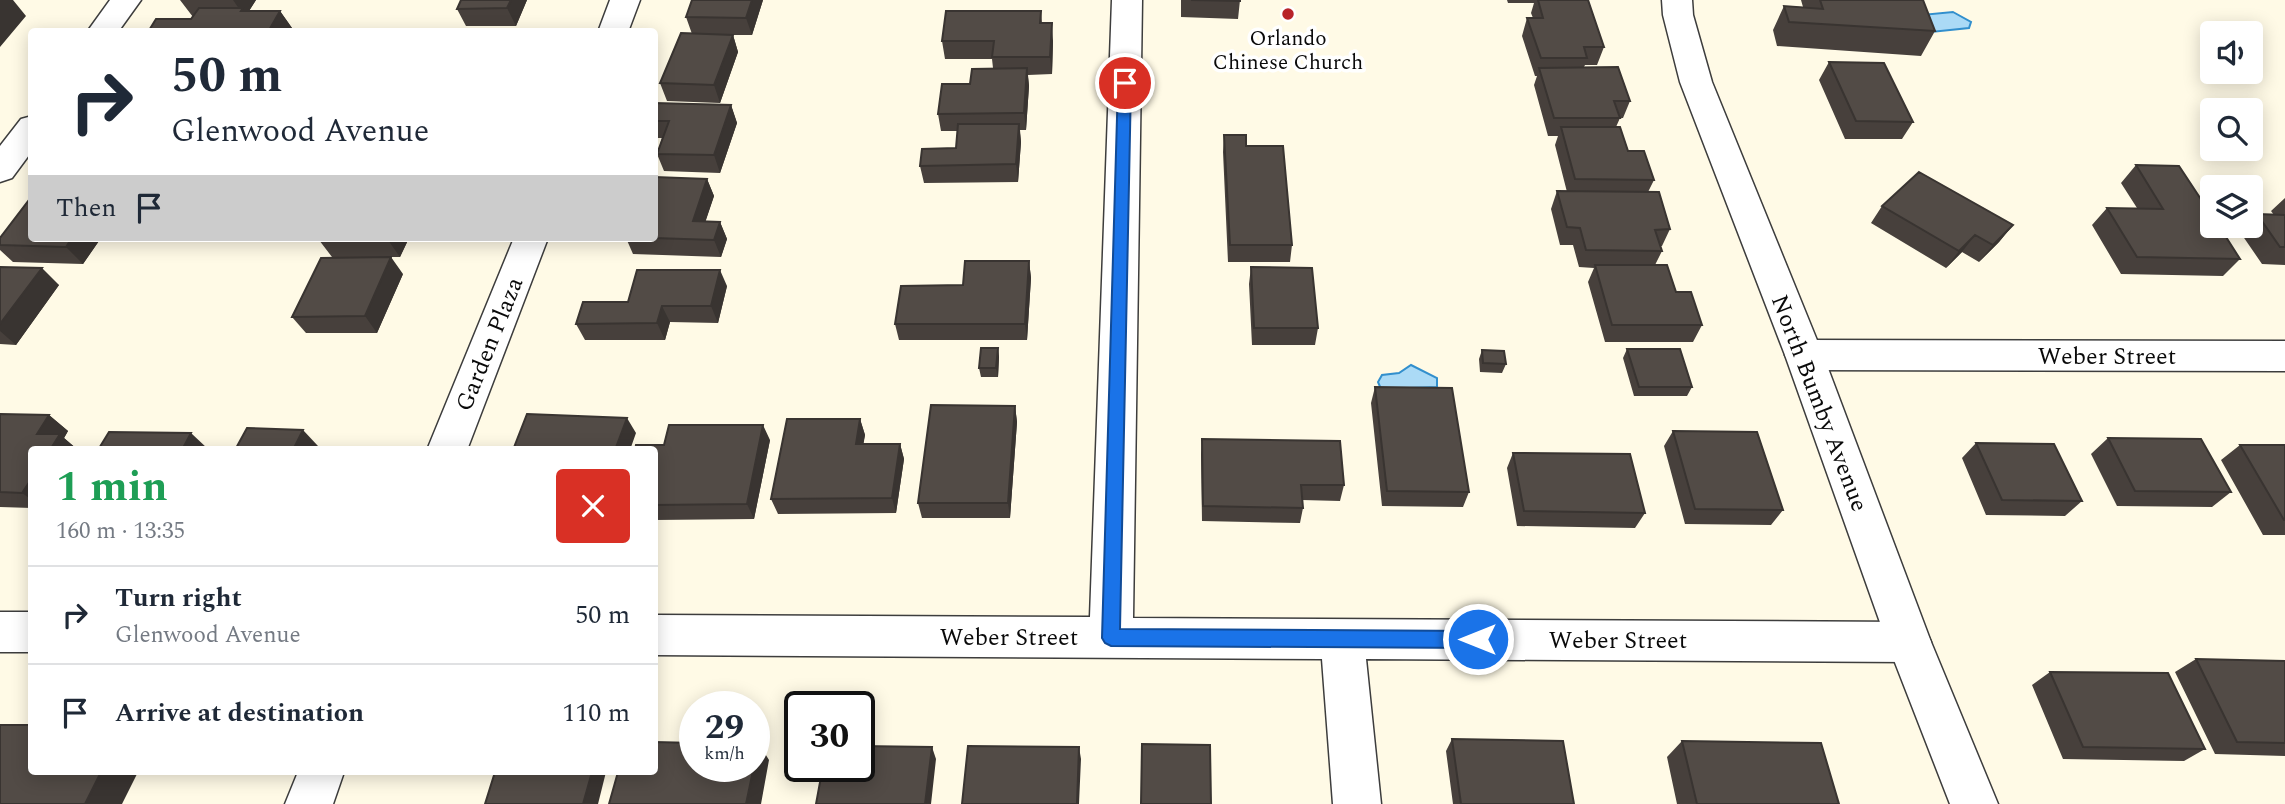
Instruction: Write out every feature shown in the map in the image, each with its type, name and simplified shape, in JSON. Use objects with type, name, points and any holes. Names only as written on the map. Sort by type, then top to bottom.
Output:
[{"type":"street","points":[[105,28],[126,0]]},
{"type":"street","points":[[614,28],[625,0]]},
{"type":"street","points":[[1111,638],[1127,0]]},
{"type":"street","name":"North Bumby Avenue","points":[[1677,0],[1678,15],[1696,82],[1804,355],[1909,642],[1974,804]]},
{"type":"street","points":[[0,170],[28,132]]},
{"type":"street","name":"Garden Plaza","points":[[449,446],[529,242]]},
{"type":"street","name":"Weber Street","points":[[1804,355],[2285,356]]},
{"type":"street","points":[[0,632],[28,632]]},
{"type":"street","name":"Weber Street","points":[[658,635],[1909,642]]},
{"type":"street","points":[[1342,639],[1357,804]]},
{"type":"street","points":[[309,804],[320,775]]},
{"type":"water","points":[[1953,12],[1971,22],[1969,28],[1931,32],[1921,15]]},
{"type":"water","points":[[1411,365],[1437,378],[1437,387],[1381,389],[1378,382],[1382,375],[1399,373]]},
{"type":"building","points":[[461,0],[511,0],[507,8],[457,9]]},
{"type":"building","points":[[692,0],[752,0],[746,18],[686,17]]},
{"type":"building","points":[[1538,0],[1588,0],[1604,47],[1584,47],[1587,58],[1541,58],[1527,18],[1543,18]]},
{"type":"building","points":[[1820,0],[1923,0],[1935,31],[1789,22],[1784,6],[1823,9]]},
{"type":"building","points":[[199,8],[280,11],[270,28],[150,28],[156,19],[191,19]]},
{"type":"building","points":[[946,11],[1041,11],[1040,23],[1052,23],[1050,57],[992,57],[994,41],[942,41]]},
{"type":"building","points":[[681,33],[733,35],[714,85],[660,83]]},
{"type":"building","points":[[1829,62],[1884,63],[1913,122],[1856,121]]},
{"type":"building","points":[[1618,67],[1630,101],[1614,101],[1620,118],[1554,118],[1539,68]]},
{"type":"building","points":[[1027,68],[1024,113],[938,114],[942,84],[970,84],[972,69]]},
{"type":"building","points":[[658,103],[731,105],[714,155],[658,154],[669,121],[658,121]]},
{"type":"building","points":[[958,124],[1019,124],[1016,164],[920,166],[922,149],[956,148]]},
{"type":"building","points":[[1561,127],[1620,127],[1628,151],[1644,151],[1654,180],[1575,179]]},
{"type":"building","points":[[1224,135],[1246,135],[1246,146],[1283,146],[1292,245],[1230,245]]},
{"type":"building","points":[[2136,165],[2179,166],[2200,198],[2200,238],[2227,238],[2240,259],[2137,257],[2107,208],[2163,209]]},
{"type":"building","points":[[1919,172],[2013,225],[1993,245],[1975,235],[1959,251],[1882,206]]},
{"type":"building","points":[[658,177],[707,179],[693,221],[720,222],[714,240],[658,238]]},
{"type":"building","points":[[1557,191],[1659,192],[1670,229],[1655,230],[1662,251],[1586,250],[1580,228],[1567,227]]},
{"type":"building","points":[[28,201],[28,242],[69,242],[66,247],[0,245],[0,238]]},
{"type":"building","points":[[2263,214],[2285,215],[2285,247],[2280,247],[2263,223]]},
{"type":"building","points":[[391,257],[365,316],[292,317],[321,258]]},
{"type":"building","points":[[965,261],[1029,261],[1025,324],[895,324],[901,286],[963,285]]},
{"type":"building","points":[[1595,265],[1667,265],[1676,292],[1691,292],[1702,325],[1612,325]]},
{"type":"building","points":[[0,267],[42,268],[0,324]]},
{"type":"building","points":[[1251,267],[1312,268],[1318,328],[1254,328]]},
{"type":"building","points":[[637,270],[720,270],[711,306],[662,306],[657,323],[576,324],[583,302],[628,302]]},
{"type":"building","points":[[981,348],[998,348],[996,368],[979,368]]},
{"type":"building","points":[[1627,349],[1680,349],[1692,387],[1639,387]]},
{"type":"building","points":[[1482,350],[1504,351],[1506,364],[1483,363]]},
{"type":"building","points":[[1375,387],[1452,388],[1469,492],[1387,491]]},
{"type":"building","points":[[931,405],[1015,406],[1008,503],[918,503]]},
{"type":"building","points":[[0,414],[49,415],[37,434],[60,434],[52,446],[28,446],[28,484],[22,493],[0,492]]},
{"type":"building","points":[[527,414],[627,418],[616,446],[515,446]]},
{"type":"building","points":[[787,419],[860,419],[856,444],[900,444],[892,498],[771,499]]},
{"type":"building","points":[[669,425],[763,425],[747,504],[658,505],[658,446],[636,446],[664,445]]},
{"type":"building","points":[[247,428],[303,430],[295,446],[237,446]]},
{"type":"building","points":[[1673,431],[1757,432],[1783,510],[1695,509]]},
{"type":"building","points":[[109,432],[191,433],[184,446],[100,446]]},
{"type":"building","points":[[2108,438],[2201,439],[2231,492],[2135,491]]},
{"type":"building","points":[[1202,439],[1340,441],[1344,485],[1301,485],[1303,508],[1203,506]]},
{"type":"building","points":[[1976,443],[2054,444],[2082,501],[2002,500]]},
{"type":"building","points":[[2240,445],[2285,445],[2285,520],[2284,520]]},
{"type":"building","points":[[1513,453],[1630,454],[1645,513],[1524,511]]},
{"type":"building","points":[[2196,659],[2285,661],[2285,743],[2237,742]]},
{"type":"building","points":[[2050,672],[2168,673],[2205,749],[2083,747]]},
{"type":"building","points":[[0,725],[28,725],[28,775],[100,775],[85,804],[0,804]]},
{"type":"building","points":[[1452,739],[1563,741],[1574,804],[1461,804]]},
{"type":"building","points":[[1682,741],[1821,743],[1839,804],[1697,804]]},
{"type":"building","points":[[658,742],[679,743],[679,782],[751,782],[746,804],[609,804],[617,775],[658,775]]},
{"type":"building","points":[[1142,744],[1210,745],[1211,804],[1141,804]]},
{"type":"building","points":[[875,746],[932,747],[925,804],[816,804],[820,782],[875,782]]},
{"type":"building","points":[[968,746],[1079,747],[1077,804],[962,804]]},
{"type":"building","points":[[494,775],[591,775],[583,804],[485,804]]},
{"type":"place","name":"Orlando Chinese Church","points":[[1288,14]]},
{"type":"route","points":[[1125,83],[1111,638],[1478,639]]}]
